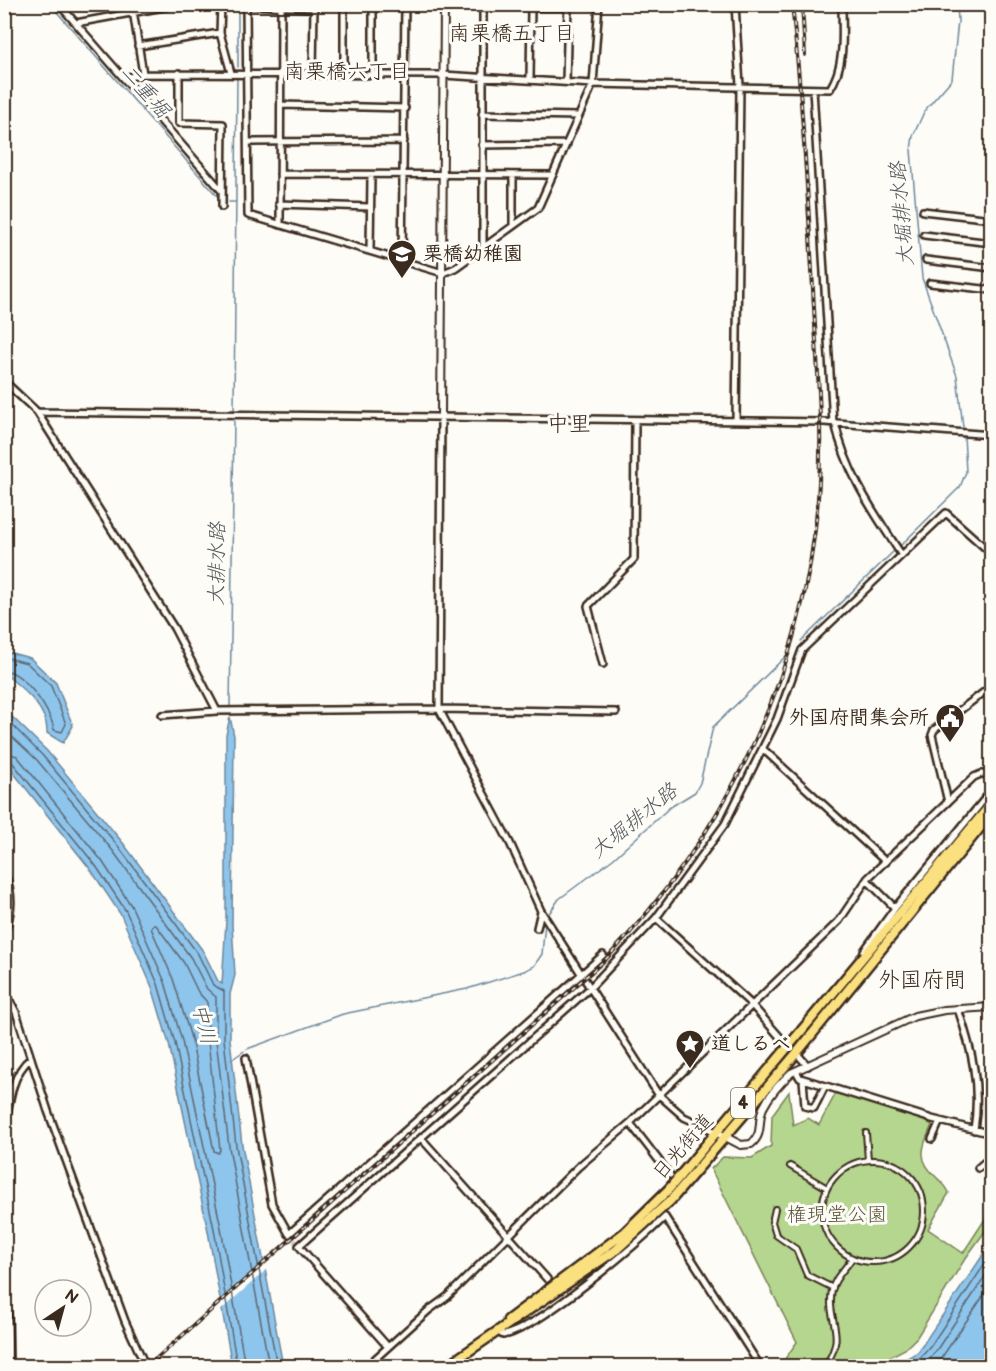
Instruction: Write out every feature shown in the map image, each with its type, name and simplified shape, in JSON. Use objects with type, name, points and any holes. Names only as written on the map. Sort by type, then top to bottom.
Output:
[{"type":"highway","name":"日光街道","points":[[722,1135],[992,802]]},
{"type":"highway","name":"日光街道","points":[[450,1364],[497,1331],[633,1225],[669,1189],[722,1135],[992,813]]},
{"type":"street","points":[[59,4],[222,191]]},
{"type":"street","points":[[132,4],[143,74]]},
{"type":"street","points":[[76,23],[180,4]]},
{"type":"street","points":[[221,4],[220,33],[231,73]]},
{"type":"street","points":[[344,4],[344,73]]},
{"type":"street","points":[[373,4],[373,75]]},
{"type":"street","points":[[402,261],[406,75],[405,4]]},
{"type":"street","points":[[444,4],[439,709],[510,843],[541,911],[658,1094],[684,1117],[746,1146],[755,1141],[759,1135],[763,1109],[779,1083],[796,1071],[915,1016],[958,1009],[992,1007]]},
{"type":"street","points":[[314,74],[314,6],[246,5],[248,215],[443,273],[455,268],[538,208],[592,84],[599,4]]},
{"type":"street","points":[[735,4],[740,86],[736,421]]},
{"type":"street","points":[[124,78],[143,74],[179,73],[344,73],[443,75],[592,84],[830,89],[837,79],[842,60],[843,4]]},
{"type":"street","points":[[280,225],[281,5]]},
{"type":"street","points":[[483,247],[483,6],[568,6],[566,82]]},
{"type":"street","points":[[530,79],[531,6]]},
{"type":"street","points":[[138,46],[220,33]]},
{"type":"street","points":[[179,73],[179,123],[223,124],[222,207]]},
{"type":"street","points":[[813,89],[834,423],[846,458],[868,506],[901,554]]},
{"type":"street","points":[[281,105],[405,108]]},
{"type":"street","points":[[482,114],[578,116]]},
{"type":"street","points":[[248,142],[404,141]]},
{"type":"street","points":[[482,145],[567,144]]},
{"type":"street","points":[[280,174],[553,175]]},
{"type":"street","points":[[370,251],[371,175]]},
{"type":"street","points":[[513,176],[513,225]]},
{"type":"street","points":[[279,204],[370,207]]},
{"type":"street","points":[[923,211],[992,219]]},
{"type":"street","points":[[924,235],[992,243]]},
{"type":"street","points":[[926,260],[992,268]]},
{"type":"street","points":[[930,283],[992,290]]},
{"type":"street","points":[[4,381],[37,412],[174,628],[219,711]]},
{"type":"street","points":[[37,412],[834,423],[992,435]]},
{"type":"street","points":[[603,664],[588,606],[634,559],[635,421]]},
{"type":"street","points":[[388,1347],[299,1246],[590,988],[656,918],[725,824],[763,749],[802,650],[946,513],[992,554]]},
{"type":"street","points":[[948,802],[932,735],[934,730],[992,686]]},
{"type":"street","points":[[162,715],[219,711],[439,709],[616,712]]},
{"type":"street","points":[[763,749],[886,861]]},
{"type":"street","points":[[367,1366],[447,1297],[578,1167],[630,1123],[839,921],[867,880],[948,802],[978,775],[992,775]]},
{"type":"street","points":[[865,956],[862,953],[895,908],[992,790]]},
{"type":"street","points":[[4,872],[11,889],[12,905],[4,935]]},
{"type":"street","points":[[867,880],[895,908]]},
{"type":"street","points":[[537,928],[541,911]]},
{"type":"street","points":[[656,918],[751,1004],[786,1044]]},
{"type":"street","points":[[246,1058],[272,1204],[289,1234],[603,956]]},
{"type":"street","points":[[4,990],[16,1012],[111,1284],[143,1363],[132,1366]]},
{"type":"street","points":[[958,1009],[970,1043],[978,1087],[974,1130]]},
{"type":"street","points":[[800,1056],[808,1066]]},
{"type":"street","points":[[4,1139],[9,1103],[20,1069],[31,1058]]},
{"type":"street","points":[[796,1071],[803,1079],[940,1121],[992,1134]]},
{"type":"street","points":[[803,1079],[805,1106],[814,1108],[825,1086]]},
{"type":"street","points":[[932,1139],[940,1121]]},
{"type":"street","points":[[630,1123],[670,1175]]},
{"type":"street","points":[[866,1133],[868,1161]]},
{"type":"street","points":[[421,1138],[547,1279]]},
{"type":"street","points":[[978,1168],[992,1156]]},
{"type":"street","points":[[868,1161],[891,1163],[909,1175],[922,1196],[924,1221],[914,1243],[894,1258],[876,1263],[852,1258],[837,1247],[825,1229],[822,1208],[827,1188],[845,1168],[868,1161]]},
{"type":"street","points":[[790,1166],[827,1188]]},
{"type":"street","points":[[775,1209],[772,1222],[776,1235],[796,1249],[807,1275],[833,1288]]},
{"type":"street","points":[[497,1331],[506,1334],[515,1331],[559,1303],[620,1258],[665,1217],[760,1366]]},
{"type":"street","points":[[825,1366],[835,1352],[837,1328],[831,1301],[833,1288],[838,1275],[852,1258]]},
{"type":"street","points":[[4,1287],[8,1316],[9,1366]]},
{"type":"green space","points":[[4,995],[14,1016],[5,1027],[4,1027]]},
{"type":"green space","name":"権現堂公園","points":[[789,1092],[793,1125],[808,1118],[819,1125],[836,1093],[919,1117],[932,1125],[924,1147],[924,1159],[930,1171],[946,1186],[949,1193],[928,1229],[963,1253],[991,1210],[991,1223],[963,1262],[917,1337],[905,1349],[872,1366],[780,1366],[797,1342],[711,1169],[723,1157],[752,1158],[771,1146],[772,1115]]},
{"type":"water","points":[[4,651],[30,658],[56,683],[73,726],[63,743],[47,733],[39,707],[5,674]]},
{"type":"water","name":"中川","points":[[4,709],[47,751],[123,843],[203,951],[218,981],[222,984],[226,921],[226,735],[230,717],[234,736],[232,924],[235,975],[230,994],[230,1039],[242,1145],[283,1366],[232,1366],[208,1231],[169,1044],[152,987],[121,915],[91,870],[5,762]]},
{"type":"water","points":[[991,1243],[991,1366],[893,1366],[918,1352]]},
{"type":"pier","points":[[266,1259],[267,1269],[219,1312],[217,1302]]},
{"type":"waterway","name":"二重堀","points":[[50,4],[218,197]]},
{"type":"waterway","points":[[238,4],[238,67]]},
{"type":"waterway","name":"大堀排水路","points":[[957,4],[958,21],[952,79],[925,110],[913,136],[911,150],[922,278],[957,376],[963,427]]},
{"type":"waterway","name":"大排水路","points":[[234,411],[237,78]]},
{"type":"waterway","name":"二重堀","points":[[229,202],[236,202]]},
{"type":"waterway","name":"大排水路","points":[[230,709],[234,419]]},
{"type":"waterway","name":"大堀排水路","points":[[899,547],[960,487],[966,472],[964,435]]},
{"type":"waterway","name":"大堀排水路","points":[[801,641],[895,550]]},
{"type":"waterway","name":"大堀排水路","points":[[548,915],[559,899],[613,859],[669,808],[695,792],[700,783],[713,727],[786,656]]},
{"type":"waterway","name":"大堀排水路","points":[[247,1049],[343,1014],[467,989],[524,971],[534,966],[542,954],[545,923]]},
{"type":"waterway","name":"大堀排水路","points":[[231,1060],[244,1051]]},
{"type":"tunnel","points":[[289,1234],[299,1246]]},
{"type":"railway","points":[[148,1366],[606,959],[650,909],[690,855],[726,798],[756,739],[780,678],[799,614],[812,549],[819,482],[820,433],[817,361],[804,146],[792,4]]},
{"type":"railway","points":[[802,4],[805,55]]},
{"type":"place","name":"栗橋幼稚園","points":[[402,280]]},
{"type":"place","name":"外国府間集会所","points":[[950,744]]},
{"type":"place","name":"道しるべ","points":[[690,1070]]},
{"type":"district","name":"南栗橋五丁目","points":[[512,33]]},
{"type":"district","name":"南栗橋六丁目","points":[[347,71]]},
{"type":"district","name":"中里","points":[[569,424]]},
{"type":"district","name":"外国府間","points":[[922,980]]}]
